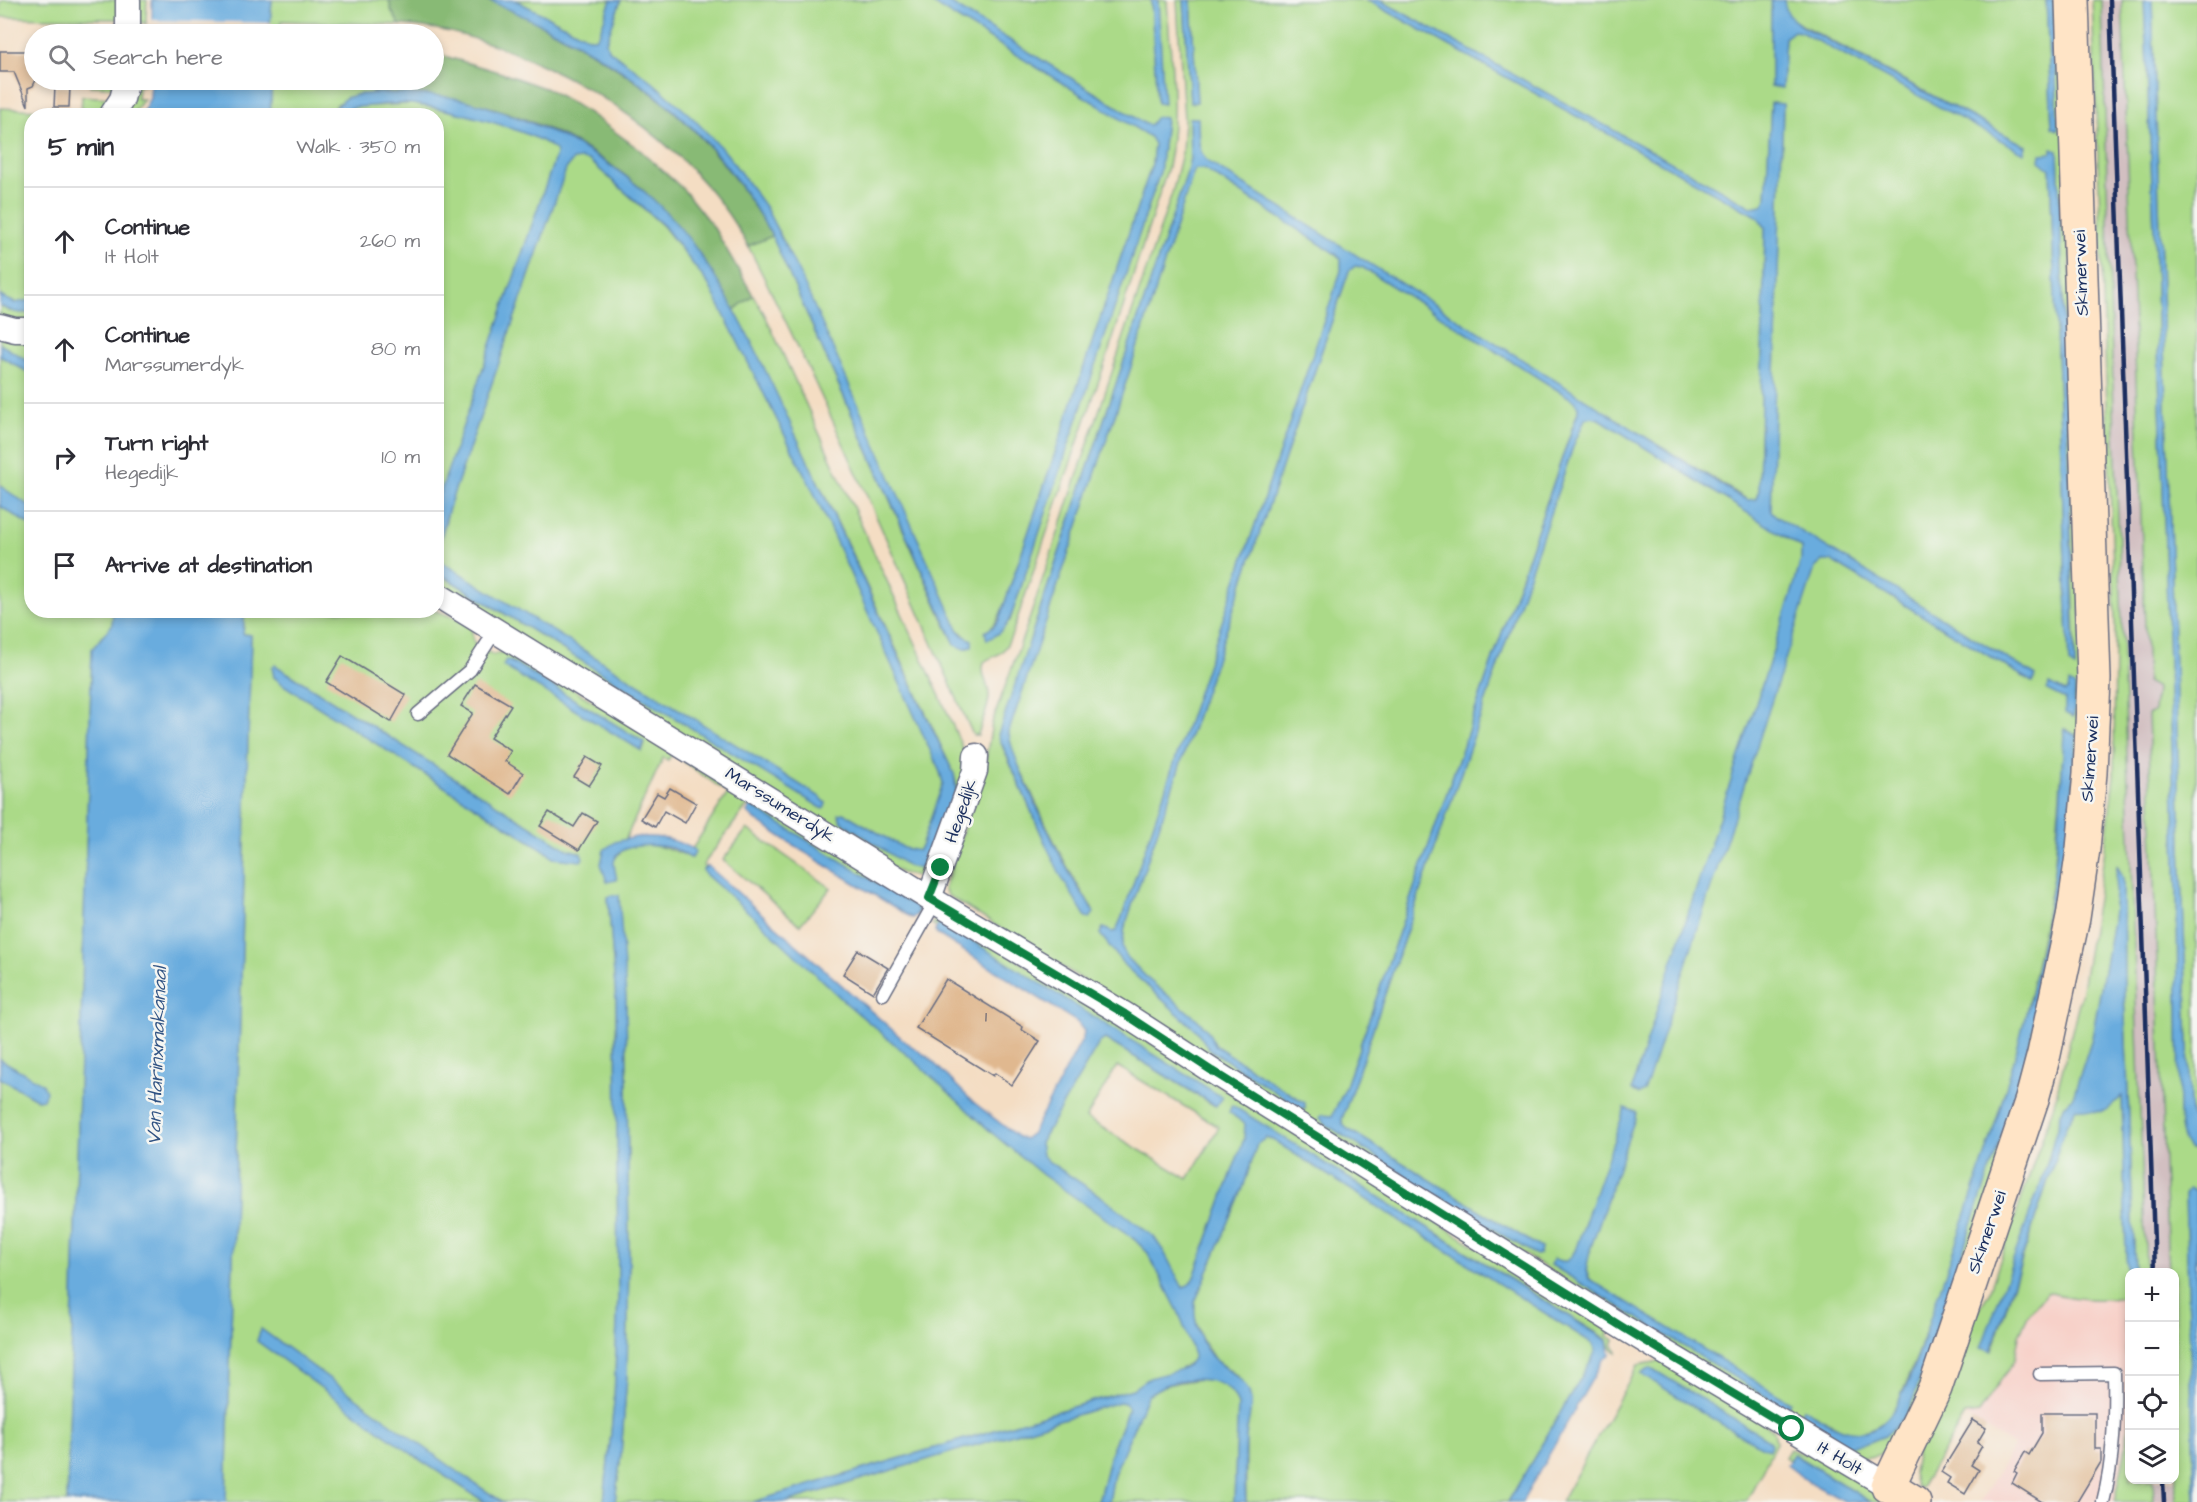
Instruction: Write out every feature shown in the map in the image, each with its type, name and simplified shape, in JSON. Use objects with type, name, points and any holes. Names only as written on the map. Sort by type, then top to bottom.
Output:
[{"type":"street","points":[[128,0],[128,24]]},
{"type":"street","name":"Skimerwei","points":[[1901,1494],[2032,1099],[2052,1021],[2073,918],[2083,849],[2090,773],[2094,679],[2072,0]]},
{"type":"street","points":[[116,108],[124,90]]},
{"type":"street","points":[[0,326],[24,330]]},
{"type":"street","name":"Marssumerdyk","points":[[444,599],[932,900],[1125,1014]]},
{"type":"street","name":"Hegedijk","points":[[932,900],[975,771],[976,756]]},
{"type":"street","name":"It Holt","points":[[1125,1014],[1212,1071],[1624,1328],[1901,1494]]},
{"type":"lane","points":[[418,714],[470,670],[496,630]]},
{"type":"lane","points":[[883,994],[909,950],[932,900]]},
{"type":"lane","points":[[2040,1374],[2114,1373],[2113,1450],[2103,1502]]},
{"type":"shaded area","points":[[2102,0],[2122,0],[2147,681],[2156,688],[2154,713],[2148,714],[2168,1268],[2146,1268],[2111,326]]},
{"type":"shaded area","points":[[2033,1230],[2125,1294],[2125,1452],[2115,1502],[1980,1502],[2014,1446],[1965,1415],[1991,1351]]},
{"type":"shaded area","points":[[2153,1484],[2176,1484],[2176,1502],[2154,1502]]},
{"type":"green space","points":[[5,0],[124,0],[122,19],[107,19],[0,17],[0,2]]},
{"type":"green space","points":[[133,0],[147,0],[146,24],[142,22],[139,24]]},
{"type":"green space","points":[[272,0],[389,0],[392,12],[399,24],[281,21],[281,24],[270,24]]},
{"type":"green space","points":[[389,0],[490,1],[525,16],[595,55],[655,96],[706,143],[751,202],[772,236],[748,246],[727,212],[702,181],[645,127],[612,104],[543,66],[507,50],[444,31],[444,24],[399,24],[392,12]]},
{"type":"green space","points":[[515,0],[611,0],[599,35],[589,38]]},
{"type":"green space","points":[[621,0],[927,0],[1150,137],[1154,144],[1152,164],[1001,613],[996,622],[985,632],[1010,621],[1160,172],[1166,119],[1157,117],[1150,125],[1145,124],[945,0],[1151,0],[1157,102],[1163,104],[1158,0],[1167,0],[1173,105],[1168,167],[1109,351],[1012,634],[1002,651],[984,662],[983,671],[989,701],[978,735],[973,735],[836,428],[748,246],[772,236],[949,633],[956,644],[968,648],[968,639],[958,629],[781,236],[754,192],[724,153],[672,99],[608,49],[606,42]]},
{"type":"green space","points":[[1177,0],[1184,0],[1190,103],[1197,102],[1191,0],[1367,0],[1758,217],[1765,227],[1759,490],[1756,499],[1748,500],[1208,162],[1200,147],[1198,118],[1189,118],[1190,158],[1187,173],[1032,633],[1000,741],[1047,847],[1093,909],[1066,863],[1015,758],[1010,744],[1009,731],[1133,361],[1192,176],[1195,169],[1204,169],[1336,254],[1341,259],[1341,271],[1122,917],[1116,931],[1112,932],[1103,928],[1100,934],[1125,966],[1197,1031],[1209,1049],[1305,1109],[1300,1100],[1216,1046],[1198,1020],[1149,980],[1125,955],[1122,947],[1125,926],[1349,271],[1355,266],[1362,267],[1575,401],[1578,411],[1345,1089],[1332,1116],[1327,1117],[1325,1124],[1532,1253],[1541,1248],[1346,1128],[1342,1119],[1574,444],[1585,419],[1592,417],[1600,419],[1801,547],[1801,560],[1794,586],[1632,1090],[1815,568],[1823,561],[1832,561],[2032,682],[2036,676],[1775,516],[1771,511],[1783,105],[1771,103],[1766,199],[1763,205],[1751,207],[1380,0],[1771,0],[1771,86],[1782,87],[1785,38],[1794,31],[1801,32],[2024,152],[2026,146],[1791,19],[1785,9],[1784,0],[2046,0],[2052,127],[2058,130],[2053,0],[2062,0],[2084,721],[2030,1073],[1931,1371],[1894,1445],[1878,1455],[1864,1458],[1848,1456],[947,895],[944,889],[986,759],[992,723],[1030,617],[1173,190],[1182,153],[1184,120]],"holes":[[[2058,151],[2075,667],[2069,664],[2050,169],[2041,161]],[[2050,684],[2065,692],[2068,691],[2066,703],[2065,699],[2047,690]],[[2065,729],[2077,736],[2019,1085],[1904,1418],[1866,1430],[1877,1426],[1889,1417],[1900,1398],[1918,1354],[1981,1171],[2017,1051],[2032,988],[2054,872]],[[1636,1113],[1590,1250],[1587,1272],[1594,1283],[1720,1368],[1551,1265],[1554,1259],[1567,1261],[1575,1251],[1600,1182]],[[1814,1414],[1847,1432],[1860,1432],[1835,1440],[1799,1418]]]},
{"type":"green space","points":[[2092,0],[2102,0],[2111,326],[2146,1268],[2135,1268],[2124,991],[2123,878],[2117,866],[2113,921],[2092,1038],[2073,1097],[2065,1105],[2061,1114],[2043,1177],[1982,1348],[1992,1351],[2067,1123],[2076,1108],[2122,1095],[2127,1268],[2125,1268],[2125,1319],[2124,1297],[2085,1299],[2047,1292],[2029,1314],[2019,1335],[2015,1359],[1979,1413],[1965,1415],[1921,1488],[1916,1487],[1913,1473],[1917,1449],[1961,1339],[1989,1293],[2054,1104],[2081,995],[2104,857],[2114,776],[2115,621]]},
{"type":"green space","points":[[2122,0],[2144,0],[2177,894],[2179,1113],[2190,1150],[2197,1148],[2197,1262],[2196,1192],[2189,1188],[2185,1194],[2195,1502],[2176,1502],[2176,1484],[2179,1484],[2179,1268],[2168,1268],[2148,714],[2154,712],[2156,688],[2147,682]]},
{"type":"green space","points":[[2152,0],[2197,0],[2196,1123],[2192,1120],[2190,1103]]},
{"type":"green space","points":[[444,56],[550,90],[589,113],[640,150],[683,189],[714,228],[753,295],[734,310],[694,246],[653,199],[594,154],[561,135],[527,120],[455,99],[373,93],[372,90],[444,90]]},
{"type":"green space","points":[[127,90],[138,90],[137,99],[144,99],[137,108],[120,108]]},
{"type":"green space","points":[[271,90],[372,90],[373,93],[354,95],[337,104],[335,108],[270,108]]},
{"type":"green space","points":[[82,96],[112,98],[108,108],[81,108]]},
{"type":"green space","points":[[411,104],[434,108],[352,108]]},
{"type":"green space","points":[[0,108],[24,109],[23,303],[0,296]]},
{"type":"green space","points":[[444,110],[489,121],[530,135],[557,152],[444,482]]},
{"type":"green space","points":[[573,160],[589,160],[663,226],[709,285],[813,491],[943,783],[918,851],[904,848],[844,813],[839,817],[841,821],[908,866],[921,869],[957,786],[954,774],[827,500],[734,310],[753,295],[765,315],[966,757],[967,766],[926,875],[901,873],[444,592],[444,577],[822,808],[826,803],[820,797],[444,563],[444,527],[450,504],[566,169]]},
{"type":"green space","points":[[0,306],[9,311],[24,312],[24,324],[0,321]]},
{"type":"green space","points":[[0,331],[24,335],[24,359],[0,344]]},
{"type":"green space","points":[[0,356],[24,370],[24,502],[0,486]]},
{"type":"green space","points":[[0,506],[24,521],[24,618],[112,618],[112,625],[92,649],[67,1502],[0,1502],[0,1078],[38,1100],[42,1084],[0,1059]]},
{"type":"green space","points":[[444,614],[458,619],[471,627],[474,643],[493,655],[508,650],[679,753],[678,758],[672,754],[668,760],[663,758],[625,840],[615,842],[614,861],[620,853],[639,846],[661,847],[691,858],[695,851],[692,849],[728,793],[684,762],[687,761],[923,901],[917,916],[916,907],[751,806],[746,807],[703,865],[704,873],[991,1132],[1043,1175],[1132,1237],[1148,1253],[1179,1313],[1192,1346],[1194,1355],[1192,1361],[1179,1370],[1149,1379],[1133,1389],[753,1502],[615,1502],[627,1375],[629,1256],[626,997],[608,897],[616,1000],[618,1296],[614,1402],[604,1502],[503,1502],[261,1329],[257,1341],[423,1462],[485,1502],[226,1502],[251,635],[243,634],[244,618],[444,618]],"holes":[[[509,660],[644,742],[642,751],[504,666],[506,661]],[[288,673],[567,849],[581,853],[553,858],[546,851],[274,677]]]},
{"type":"green space","points":[[747,829],[831,888],[800,925],[723,860]]},
{"type":"green space","points":[[940,912],[1610,1330],[1607,1335],[1614,1340],[1612,1345],[1617,1352],[1610,1347],[1608,1340],[1233,1106],[1234,1116],[1245,1124],[1244,1139],[1194,1277],[1190,1284],[1183,1288],[1102,1197],[1042,1155],[1040,1143],[1099,1043],[1105,1039],[1215,1106],[938,925],[937,927],[932,924]],"holes":[[[1117,1066],[1219,1127],[1188,1179],[1086,1118]]]},
{"type":"green space","points":[[1266,1138],[1273,1140],[1592,1343],[1596,1350],[1592,1359],[1508,1502],[1246,1502],[1246,1437],[1251,1403],[1238,1376],[1215,1360],[1201,1338],[1194,1315],[1195,1302],[1243,1188],[1257,1144]]},
{"type":"green space","points":[[1660,1361],[1774,1430],[1776,1443],[1746,1502],[1561,1502],[1638,1365]],"holes":[[[1652,1369],[1683,1389],[1641,1374]]]},
{"type":"green space","points":[[1200,1379],[1224,1385],[1232,1393],[1238,1405],[1234,1502],[1109,1502],[1114,1474],[1147,1396],[1165,1386]]},
{"type":"green space","points":[[1119,1402],[1125,1403],[1128,1409],[1110,1455],[1098,1502],[786,1502]]},
{"type":"green space","points":[[1790,1449],[1804,1454],[1808,1451],[1891,1502],[1871,1502],[1794,1454],[1789,1460],[1785,1457]]},
{"type":"green space","points":[[2125,1452],[2125,1484],[2153,1484],[2154,1502],[2115,1502]]},
{"type":"water","points":[[152,0],[272,0],[270,24],[152,24]]},
{"type":"water","points":[[488,0],[515,0],[589,38],[595,38],[599,34],[611,0],[621,0],[606,42],[608,49],[650,80],[692,117],[727,154],[766,208],[802,279],[958,629],[962,635],[972,640],[972,646],[963,648],[955,644],[772,236],[732,173],[680,116],[630,76],[575,42]]},
{"type":"water","points":[[927,0],[945,0],[1145,124],[1150,125],[1156,117],[1166,118],[1160,172],[1013,611],[1004,628],[987,640],[985,632],[999,620],[1152,164],[1154,144],[1150,137]]},
{"type":"water","points":[[1151,0],[1158,0],[1164,104],[1157,103]]},
{"type":"water","points":[[1184,0],[1191,0],[1197,102],[1190,103]]},
{"type":"water","points":[[1367,0],[1380,0],[1751,207],[1763,205],[1766,199],[1771,103],[1783,104],[1771,511],[2036,676],[2032,682],[1832,561],[1823,561],[1815,568],[1648,1081],[1644,1091],[1639,1094],[1632,1090],[1633,1084],[1794,586],[1801,560],[1801,547],[1600,419],[1592,417],[1585,419],[1574,444],[1342,1119],[1346,1128],[1541,1248],[1540,1254],[1536,1255],[1417,1183],[1325,1124],[1320,1118],[1322,1115],[1332,1116],[1345,1089],[1578,412],[1575,401],[1362,267],[1355,266],[1349,271],[1125,926],[1122,947],[1125,955],[1149,980],[1198,1020],[1216,1046],[1305,1103],[1305,1109],[1209,1049],[1197,1031],[1125,966],[1100,934],[1103,928],[1112,932],[1116,931],[1122,917],[1341,271],[1341,259],[1336,254],[1204,169],[1195,169],[1192,176],[1133,361],[1009,731],[1016,760],[1036,805],[1067,869],[1094,913],[1090,918],[1086,917],[1063,880],[998,735],[1187,173],[1190,158],[1189,118],[1198,118],[1200,147],[1208,162],[1739,496],[1748,500],[1756,499],[1759,490],[1765,236],[1765,227],[1758,217]]},
{"type":"water","points":[[1771,0],[1784,0],[1790,16],[1803,27],[2026,146],[2024,153],[1801,32],[1794,31],[1785,38],[1782,88],[1771,86]]},
{"type":"water","points":[[2046,0],[2053,0],[2058,130],[2052,127]]},
{"type":"water","points":[[2144,0],[2152,0],[2190,1103],[2192,1119],[2197,1123],[2197,1148],[2190,1150],[2182,1137],[2179,1113],[2177,894]]},
{"type":"water","points":[[150,90],[271,90],[270,108],[145,108],[150,98]]},
{"type":"water","points":[[404,93],[448,97],[486,106],[536,125],[590,152],[615,168],[661,207],[699,253],[730,302],[757,352],[954,774],[956,790],[934,856],[927,865],[921,869],[908,866],[841,821],[839,814],[844,813],[904,848],[918,851],[943,783],[813,491],[709,285],[664,226],[589,160],[573,160],[566,169],[444,526],[444,482],[557,152],[547,144],[511,128],[444,110],[444,108],[398,103],[336,108],[345,99],[356,95]]},
{"type":"water","points":[[2052,149],[2058,151],[2075,668],[2069,664],[2050,169],[2040,161],[2041,154],[2052,153]]},
{"type":"water","points":[[0,296],[15,303],[24,301],[24,313],[15,312],[0,306]]},
{"type":"water","points":[[0,344],[24,359],[24,370],[0,356]]},
{"type":"water","points":[[0,486],[24,502],[24,521],[0,506]]},
{"type":"water","points":[[444,563],[820,797],[826,803],[823,809],[444,576]]},
{"type":"water","name":"Van Harinxmakanaal","points":[[112,618],[244,618],[243,634],[251,635],[226,1502],[67,1502],[92,649],[112,625]]},
{"type":"water","points":[[506,660],[644,742],[642,751],[503,666]]},
{"type":"water","points":[[275,665],[567,849],[581,853],[583,858],[581,861],[553,858],[546,851],[285,686],[274,677],[272,667]]},
{"type":"water","points":[[2069,683],[2075,687],[2074,717],[2065,713],[2065,699],[2047,690],[2050,684],[2065,692],[2068,690]]},
{"type":"water","points":[[2064,729],[2077,736],[2067,852],[2059,907],[2019,1085],[1913,1399],[1904,1418],[1885,1436],[1864,1444],[1849,1446],[1799,1418],[1803,1408],[1830,1424],[1848,1431],[1858,1432],[1878,1426],[1897,1404],[1913,1369],[2006,1090],[2034,982],[2054,873]]},
{"type":"water","points":[[751,806],[916,907],[918,910],[916,915],[912,918],[754,819],[747,812]]},
{"type":"water","points":[[636,837],[660,838],[680,843],[695,850],[694,855],[691,858],[674,849],[659,846],[631,847],[617,855],[614,862],[617,880],[607,882],[601,864],[604,850],[615,842]]},
{"type":"water","points":[[2117,865],[2123,878],[2124,991],[2135,1268],[2127,1268],[2122,1096],[2106,1110],[2097,1112],[2076,1108],[2067,1123],[1991,1351],[1981,1348],[2043,1177],[2061,1114],[2065,1105],[2073,1097],[2092,1038],[2113,921]]},
{"type":"water","points":[[708,866],[907,1043],[928,1057],[972,1101],[1018,1137],[1024,1139],[1032,1133],[1083,1038],[1084,1031],[1077,1022],[937,934],[935,931],[938,925],[943,924],[953,929],[1222,1097],[1216,1106],[1105,1039],[1099,1043],[1040,1143],[1042,1155],[1049,1162],[1102,1197],[1154,1237],[1183,1288],[1190,1284],[1194,1277],[1244,1139],[1245,1124],[1229,1112],[1232,1105],[1608,1341],[1610,1354],[1603,1360],[1522,1502],[1508,1502],[1592,1359],[1596,1350],[1592,1343],[1273,1140],[1266,1138],[1257,1144],[1243,1188],[1195,1302],[1197,1326],[1206,1349],[1216,1361],[1243,1382],[1249,1392],[1251,1403],[1246,1437],[1246,1502],[1234,1502],[1238,1405],[1232,1393],[1223,1385],[1197,1379],[1170,1384],[1147,1396],[1114,1474],[1109,1502],[1098,1502],[1110,1455],[1128,1409],[1125,1403],[1119,1402],[786,1502],[753,1502],[1133,1389],[1150,1378],[1182,1369],[1192,1361],[1194,1355],[1179,1313],[1148,1253],[1132,1237],[1043,1175],[991,1132],[704,873],[703,869]]},
{"type":"water","points":[[619,895],[626,997],[629,1256],[627,1375],[621,1454],[615,1502],[604,1502],[614,1402],[618,1296],[616,1000],[608,897]]},
{"type":"water","points":[[0,1059],[43,1084],[46,1092],[43,1099],[38,1100],[0,1078]]},
{"type":"water","points":[[1625,1108],[1636,1112],[1635,1118],[1590,1250],[1586,1271],[1589,1279],[1790,1402],[1786,1409],[1551,1265],[1554,1259],[1567,1261],[1575,1251]]},
{"type":"water","points":[[2189,1188],[2196,1192],[2197,1502],[2195,1502],[2185,1194]]},
{"type":"water","points":[[261,1329],[503,1502],[485,1502],[423,1462],[257,1341]]},
{"type":"water","points":[[1651,1368],[1769,1440],[1771,1444],[1769,1450],[1734,1432],[1641,1374]]},
{"type":"water","points":[[1793,1454],[1871,1502],[1846,1502],[1809,1482],[1787,1465]]},
{"type":"pier","points":[[149,20],[272,23],[272,24],[149,24]]},
{"type":"building","points":[[0,51],[24,51],[24,90],[28,90],[28,106],[14,72],[0,72]]},
{"type":"building","points":[[55,90],[70,90],[69,107],[54,107]]},
{"type":"building","points":[[342,656],[406,695],[391,722],[326,682]]},
{"type":"building","points":[[475,684],[511,705],[490,738],[511,751],[505,761],[523,773],[510,794],[447,754],[473,713],[461,706]]},
{"type":"building","points":[[587,757],[602,766],[589,786],[574,777]]},
{"type":"building","points":[[670,788],[696,803],[685,823],[664,811],[655,827],[641,819],[657,793],[664,797]]},
{"type":"building","points":[[549,812],[574,827],[583,813],[597,821],[579,850],[540,826]]},
{"type":"building","points":[[858,950],[888,968],[873,993],[843,974]]},
{"type":"building","points":[[946,979],[1023,1027],[1022,1030],[1040,1041],[1012,1085],[995,1073],[993,1076],[916,1028]]},
{"type":"building","points":[[2042,1413],[2095,1413],[2095,1449],[2101,1449],[2101,1462],[2077,1502],[2042,1502],[2012,1483],[2017,1473],[2014,1471],[2025,1452],[2029,1455],[2042,1433]]},
{"type":"building","points":[[1973,1420],[1986,1428],[1977,1443],[1982,1446],[1971,1465],[1979,1470],[1965,1494],[1947,1483],[1950,1478],[1941,1472]]},
{"type":"railway","points":[[2110,0],[2155,1268]]},
{"type":"railway","points":[[2163,1484],[2164,1502]]},
{"type":"route","points":[[941,868],[929,898],[1125,1014],[1212,1071],[1624,1328],[1792,1429]]}]
